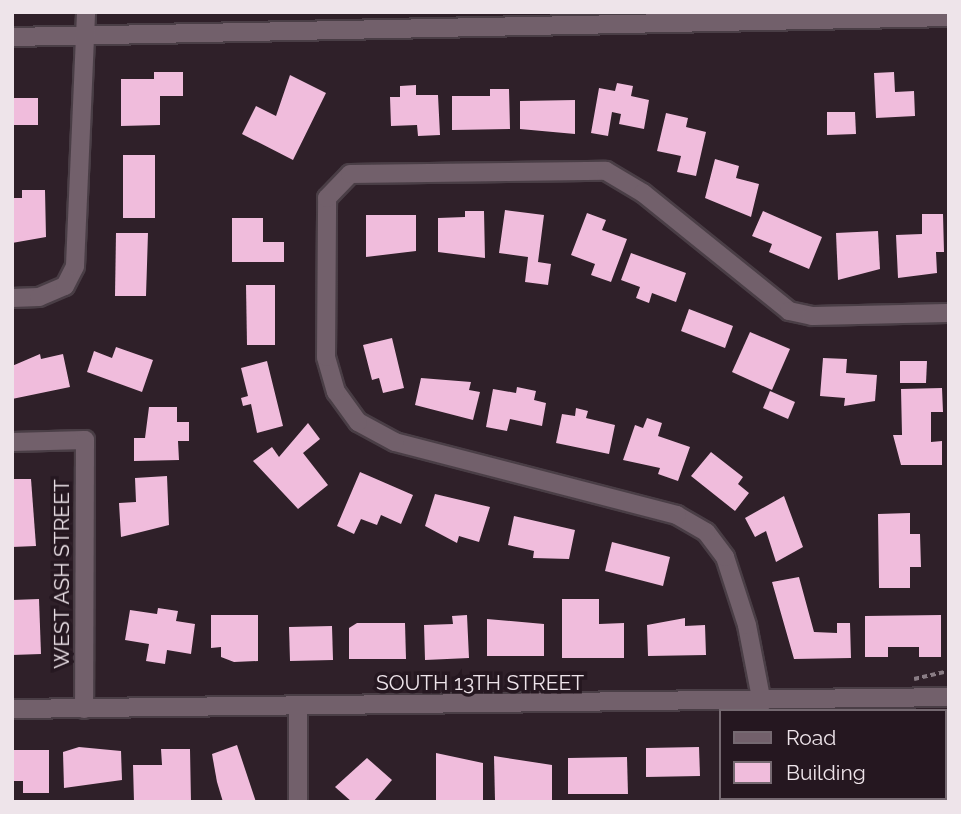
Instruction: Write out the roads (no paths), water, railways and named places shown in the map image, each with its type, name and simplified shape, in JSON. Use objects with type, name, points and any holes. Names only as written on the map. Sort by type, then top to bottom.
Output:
[{"type":"street","points":[[12,298],[39,298],[65,286],[75,266],[86,12]]},
{"type":"street","points":[[12,37],[949,16]]},
{"type":"street","points":[[762,703],[747,625],[725,557],[706,532],[677,515],[395,442],[358,422],[336,392],[326,357],[327,198],[350,174],[606,171],[643,192],[789,311],[812,316],[949,313]]},
{"type":"street","name":"WEST ASH STREET","points":[[12,442],[85,440],[84,709]]},
{"type":"street","name":"SOUTH 13TH STREET","points":[[12,709],[867,704],[949,697]]},
{"type":"street","points":[[298,707],[298,802]]}]
